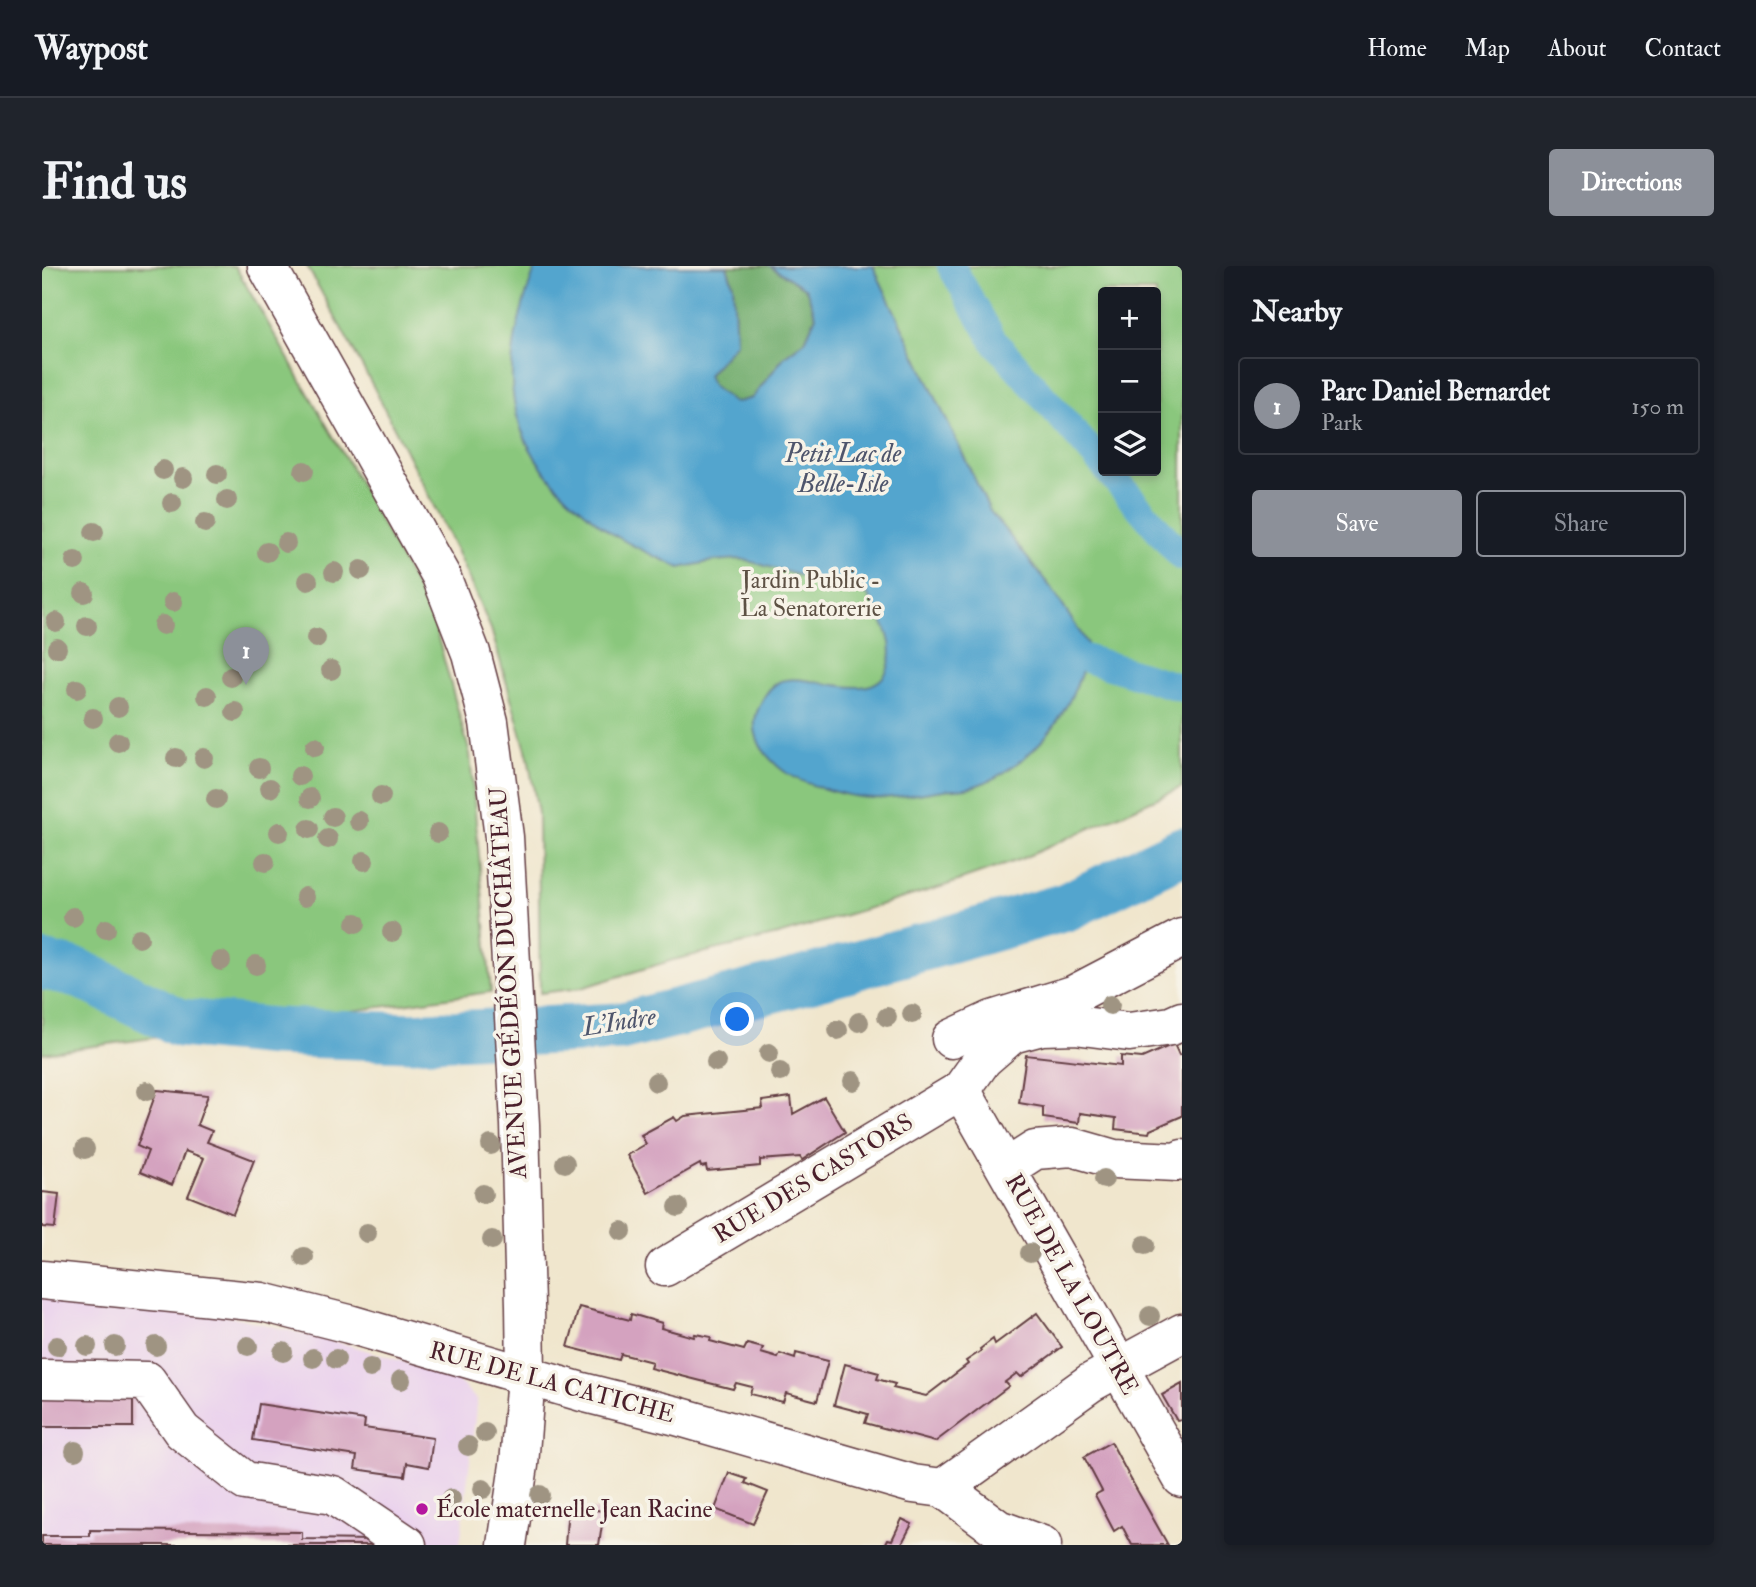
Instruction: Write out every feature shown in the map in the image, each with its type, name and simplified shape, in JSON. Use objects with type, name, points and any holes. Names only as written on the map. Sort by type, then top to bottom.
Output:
[{"type":"street","name":"AVENUE GÉDÉON DUCHÂTEAU","points":[[267,266],[441,576],[471,653],[489,722],[504,838],[508,908],[520,1124],[526,1376],[519,1465],[508,1545]]},
{"type":"street","points":[[951,1039],[992,1020],[1073,995],[1182,938]]},
{"type":"street","points":[[961,1090],[984,1059],[1012,1034],[1042,1026],[1075,1025],[1129,1032],[1171,1026],[1182,1021]]},
{"type":"street","name":"RUE DE LA LOUTRE","points":[[961,1090],[1182,1478]]},
{"type":"street","name":"RUE DES CASTORS","points":[[665,1266],[961,1090]]},
{"type":"street","points":[[1007,1168],[1035,1150],[1072,1147],[1114,1159],[1177,1162],[1182,1159]]},
{"type":"street","name":"RUE DE LA CATICHE","points":[[42,1280],[262,1302],[349,1324],[913,1485],[943,1488],[998,1529],[1042,1545]]},
{"type":"street","points":[[943,1488],[1090,1383],[1182,1334]]},
{"type":"street","points":[[42,1379],[147,1381],[182,1431],[245,1481],[333,1495],[407,1545]]},
{"type":"shaded area","points":[[42,1296],[222,1314],[349,1345],[454,1377],[477,1400],[460,1545],[42,1545]]},
{"type":"green space","points":[[42,266],[235,266],[349,464],[432,616],[470,754],[491,992],[42,1053]]},
{"type":"green space","name":"Jardin Public - La Senatorerie","points":[[307,266],[1182,266],[1182,787],[1021,859],[944,886],[778,935],[673,960],[581,988],[540,993],[538,813],[528,757],[491,629],[456,550],[373,386]]},
{"type":"green space","points":[[727,266],[770,266],[806,289],[816,316],[805,341],[785,356],[752,398],[734,403],[712,386],[708,375],[736,343],[733,285]]},
{"type":"water","name":"Petit Lac de Belle-Isle","points":[[536,266],[727,266],[733,285],[736,343],[708,375],[712,386],[734,403],[752,398],[785,356],[805,341],[816,316],[806,289],[770,266],[873,266],[990,511],[1052,589],[1087,643],[1076,687],[1054,726],[1035,748],[1005,772],[975,786],[884,798],[842,794],[816,786],[793,777],[774,763],[760,745],[755,729],[758,710],[768,691],[781,681],[793,679],[855,687],[869,686],[881,680],[891,658],[889,639],[882,621],[868,595],[741,559],[713,561],[680,568],[609,532],[555,484],[535,457],[521,429],[514,399],[512,368],[516,336]]},
{"type":"building","points":[[1174,1044],[1179,1055],[1182,1054],[1182,1116],[1150,1130],[1149,1133],[1115,1129],[1116,1118],[1080,1113],[1079,1123],[1043,1118],[1043,1107],[1019,1103],[1026,1055],[1121,1066],[1121,1056],[1142,1058]]},
{"type":"building","points":[[157,1090],[208,1095],[197,1125],[212,1131],[207,1142],[254,1160],[233,1214],[188,1196],[204,1158],[185,1151],[172,1185],[140,1172],[148,1151],[137,1146]]},
{"type":"building","points":[[791,1097],[793,1114],[824,1097],[845,1132],[802,1160],[800,1157],[760,1160],[760,1166],[707,1171],[706,1166],[701,1167],[700,1164],[648,1193],[627,1155],[646,1144],[641,1135],[674,1117],[677,1121],[685,1116],[763,1108],[762,1101]]},
{"type":"building","points":[[42,1192],[59,1194],[55,1228],[42,1227]]},
{"type":"building","points":[[579,1307],[630,1320],[631,1314],[662,1323],[661,1328],[694,1337],[695,1334],[711,1337],[710,1341],[744,1350],[747,1344],[763,1348],[761,1353],[778,1358],[780,1354],[795,1359],[796,1353],[828,1361],[817,1401],[786,1393],[783,1402],[750,1394],[752,1387],[736,1383],[733,1389],[650,1368],[652,1362],[621,1354],[619,1360],[568,1347]]},
{"type":"building","points":[[1037,1313],[1062,1347],[1021,1377],[1017,1373],[1005,1382],[1009,1386],[935,1442],[865,1423],[868,1414],[834,1405],[845,1364],[879,1373],[877,1379],[895,1384],[893,1388],[926,1396],[968,1364],[966,1361],[993,1339],[995,1344]]},
{"type":"building","points":[[1182,1384],[1182,1420],[1177,1421],[1162,1395]]},
{"type":"building","points":[[133,1391],[133,1427],[42,1427],[42,1392]]},
{"type":"building","points":[[259,1404],[365,1420],[364,1428],[433,1438],[429,1467],[407,1463],[405,1476],[355,1469],[357,1456],[253,1440]]},
{"type":"building","points":[[1111,1442],[1168,1545],[1132,1545],[1122,1526],[1114,1531],[1095,1495],[1102,1491],[1084,1457]]},
{"type":"building","points":[[729,1473],[747,1479],[745,1483],[768,1492],[753,1524],[715,1509]]},
{"type":"building","points":[[568,1507],[604,1511],[599,1545],[565,1545]]},
{"type":"building","points":[[902,1519],[912,1524],[901,1545],[885,1545],[888,1539],[892,1540]]},
{"type":"building","points":[[90,1530],[302,1532],[302,1539],[373,1540],[373,1545],[42,1545],[42,1536],[90,1536]]},
{"type":"waterway","points":[[951,266],[994,341],[1098,459]]},
{"type":"waterway","points":[[1112,476],[1182,557]]},
{"type":"waterway","points":[[1084,658],[1182,688]]},
{"type":"waterway","name":"L'Indre","points":[[42,965],[78,973],[180,1023],[274,1032],[410,1037],[620,1027],[797,982],[1066,907],[1182,851]]},
{"type":"place","name":"Parc Daniel Bernardet","points":[[246,685]]},
{"type":"place","name":"École maternelle Jean Racine","points":[[422,1509]]}]
